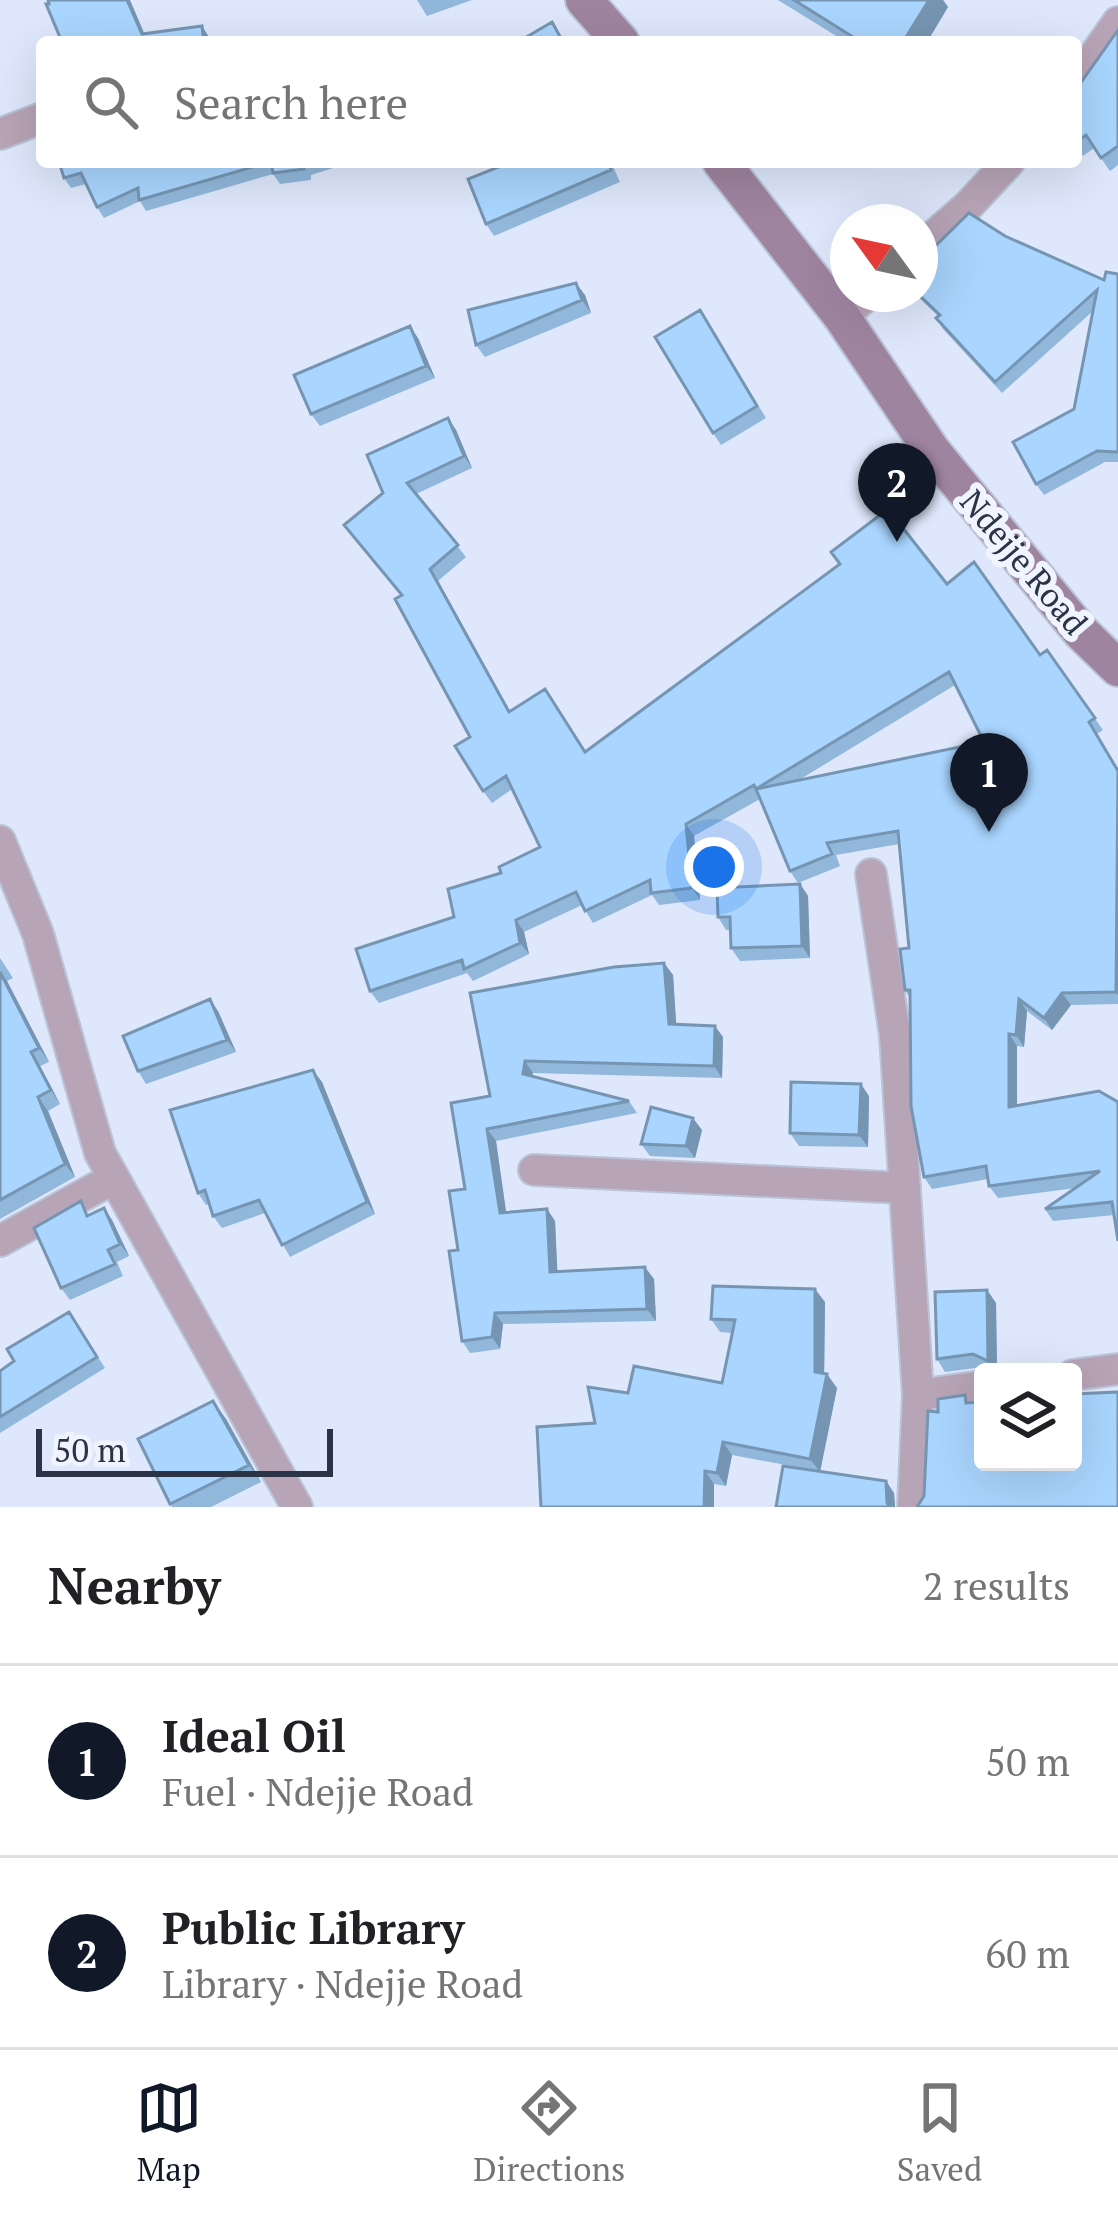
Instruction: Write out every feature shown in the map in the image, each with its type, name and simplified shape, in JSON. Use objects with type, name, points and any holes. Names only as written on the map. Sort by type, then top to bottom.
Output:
[{"type":"street","points":[[584,0],[616,36]]},
{"type":"street","points":[[1082,73],[1118,22]]},
{"type":"street","points":[[0,134],[36,120]]},
{"type":"street","name":"Ndejje Road","points":[[727,168],[830,278]]},
{"type":"street","points":[[938,232],[1003,168]]},
{"type":"street","name":"Ndejje Road","points":[[859,312],[932,451],[1081,632],[1118,668]]},
{"type":"street","points":[[0,841],[38,934],[100,1153],[297,1507]]},
{"type":"street","points":[[872,874],[889,984],[905,1188],[918,1395],[914,1507]]},
{"type":"street","points":[[534,1170],[905,1188]]},
{"type":"street","points":[[0,1241],[114,1178]]},
{"type":"street","points":[[1082,1374],[1118,1369]]},
{"type":"street","points":[[918,1395],[974,1387]]},
{"type":"building","points":[[48,0],[127,0],[142,34],[202,26],[203,36],[59,36]]},
{"type":"building","points":[[794,0],[929,0],[907,36],[851,36]]},
{"type":"building","points":[[552,22],[560,36],[528,36]]},
{"type":"building","points":[[1118,30],[1118,146],[1101,158],[1086,135],[1082,138],[1082,81]]},
{"type":"building","points":[[61,168],[249,168],[139,200],[138,188],[97,207],[81,173],[64,178]]},
{"type":"building","points":[[272,168],[304,169],[273,173]]},
{"type":"building","points":[[496,168],[611,170],[486,224],[468,179]]},
{"type":"building","points":[[969,213],[1005,236],[1104,280],[1106,272],[1118,274],[1118,452],[1097,451],[1036,484],[1013,442],[1074,409],[1097,290],[995,382],[936,318],[940,315],[938,243]]},
{"type":"building","points":[[576,283],[582,300],[476,345],[468,310]]},
{"type":"building","points":[[700,310],[757,406],[713,433],[655,337]]},
{"type":"building","points":[[410,326],[426,366],[311,414],[294,375]]},
{"type":"building","points":[[448,418],[464,456],[407,483],[458,545],[430,569],[509,712],[545,689],[585,752],[840,564],[831,552],[888,509],[947,584],[974,562],[1040,655],[1047,650],[1095,718],[1089,722],[1118,771],[1116,992],[1062,993],[1044,1018],[1019,999],[1016,1035],[1009,1034],[1009,1107],[1099,1091],[1118,1102],[1118,1241],[1112,1202],[1045,1209],[1100,1171],[989,1186],[986,1166],[924,1177],[911,1106],[910,990],[905,990],[900,949],[909,948],[898,831],[827,843],[832,854],[790,871],[754,785],[686,824],[692,888],[651,893],[650,880],[585,911],[576,892],[516,920],[520,943],[464,969],[462,960],[370,991],[356,949],[454,917],[448,889],[501,873],[499,867],[540,847],[506,776],[483,791],[455,746],[470,737],[395,599],[402,595],[344,525],[383,493],[367,455]],"holes":[[[949,672],[984,742],[756,789]]]},
{"type":"building","points":[[800,884],[802,946],[731,948],[730,917],[718,917],[717,888]]},
{"type":"building","points":[[664,963],[669,1024],[715,1026],[714,1066],[525,1061],[523,1074],[629,1101],[487,1129],[500,1213],[547,1209],[550,1272],[645,1267],[647,1309],[495,1313],[492,1337],[462,1341],[449,1251],[458,1250],[449,1191],[465,1189],[451,1103],[490,1096],[470,993],[614,967]]},
{"type":"building","points":[[0,972],[39,1048],[31,1052],[51,1090],[38,1097],[65,1164],[0,1200]]},
{"type":"building","points":[[210,999],[227,1040],[138,1071],[123,1036]]},
{"type":"building","points":[[313,1070],[367,1202],[282,1245],[259,1200],[213,1216],[205,1190],[198,1193],[170,1110]]},
{"type":"building","points":[[791,1082],[861,1084],[859,1135],[790,1133]]},
{"type":"building","points":[[651,1107],[693,1118],[686,1146],[641,1144]]},
{"type":"building","points":[[81,1201],[87,1216],[104,1208],[120,1244],[108,1250],[115,1264],[61,1288],[34,1228]]},
{"type":"building","points":[[713,1286],[815,1289],[815,1372],[827,1374],[810,1459],[723,1442],[717,1473],[705,1471],[704,1507],[541,1507],[537,1427],[595,1423],[588,1387],[628,1393],[634,1366],[722,1383],[735,1320],[711,1319]]},
{"type":"building","points":[[987,1290],[988,1361],[973,1354],[937,1359],[935,1292]]},
{"type":"building","points":[[69,1312],[97,1357],[0,1417],[0,1371],[14,1361],[7,1349]]},
{"type":"building","points":[[1118,1392],[1118,1507],[917,1507],[924,1496],[928,1411],[938,1412],[938,1399],[965,1395],[966,1403],[974,1403],[974,1471],[1082,1471],[1082,1394]]},
{"type":"building","points":[[213,1401],[249,1465],[170,1504],[138,1439]]},
{"type":"building","points":[[783,1466],[886,1481],[890,1507],[776,1507]]},
{"type":"place","name":"Public Library","points":[[897,542]]},
{"type":"place","name":"Ideal Oil","points":[[989,832]]}]
